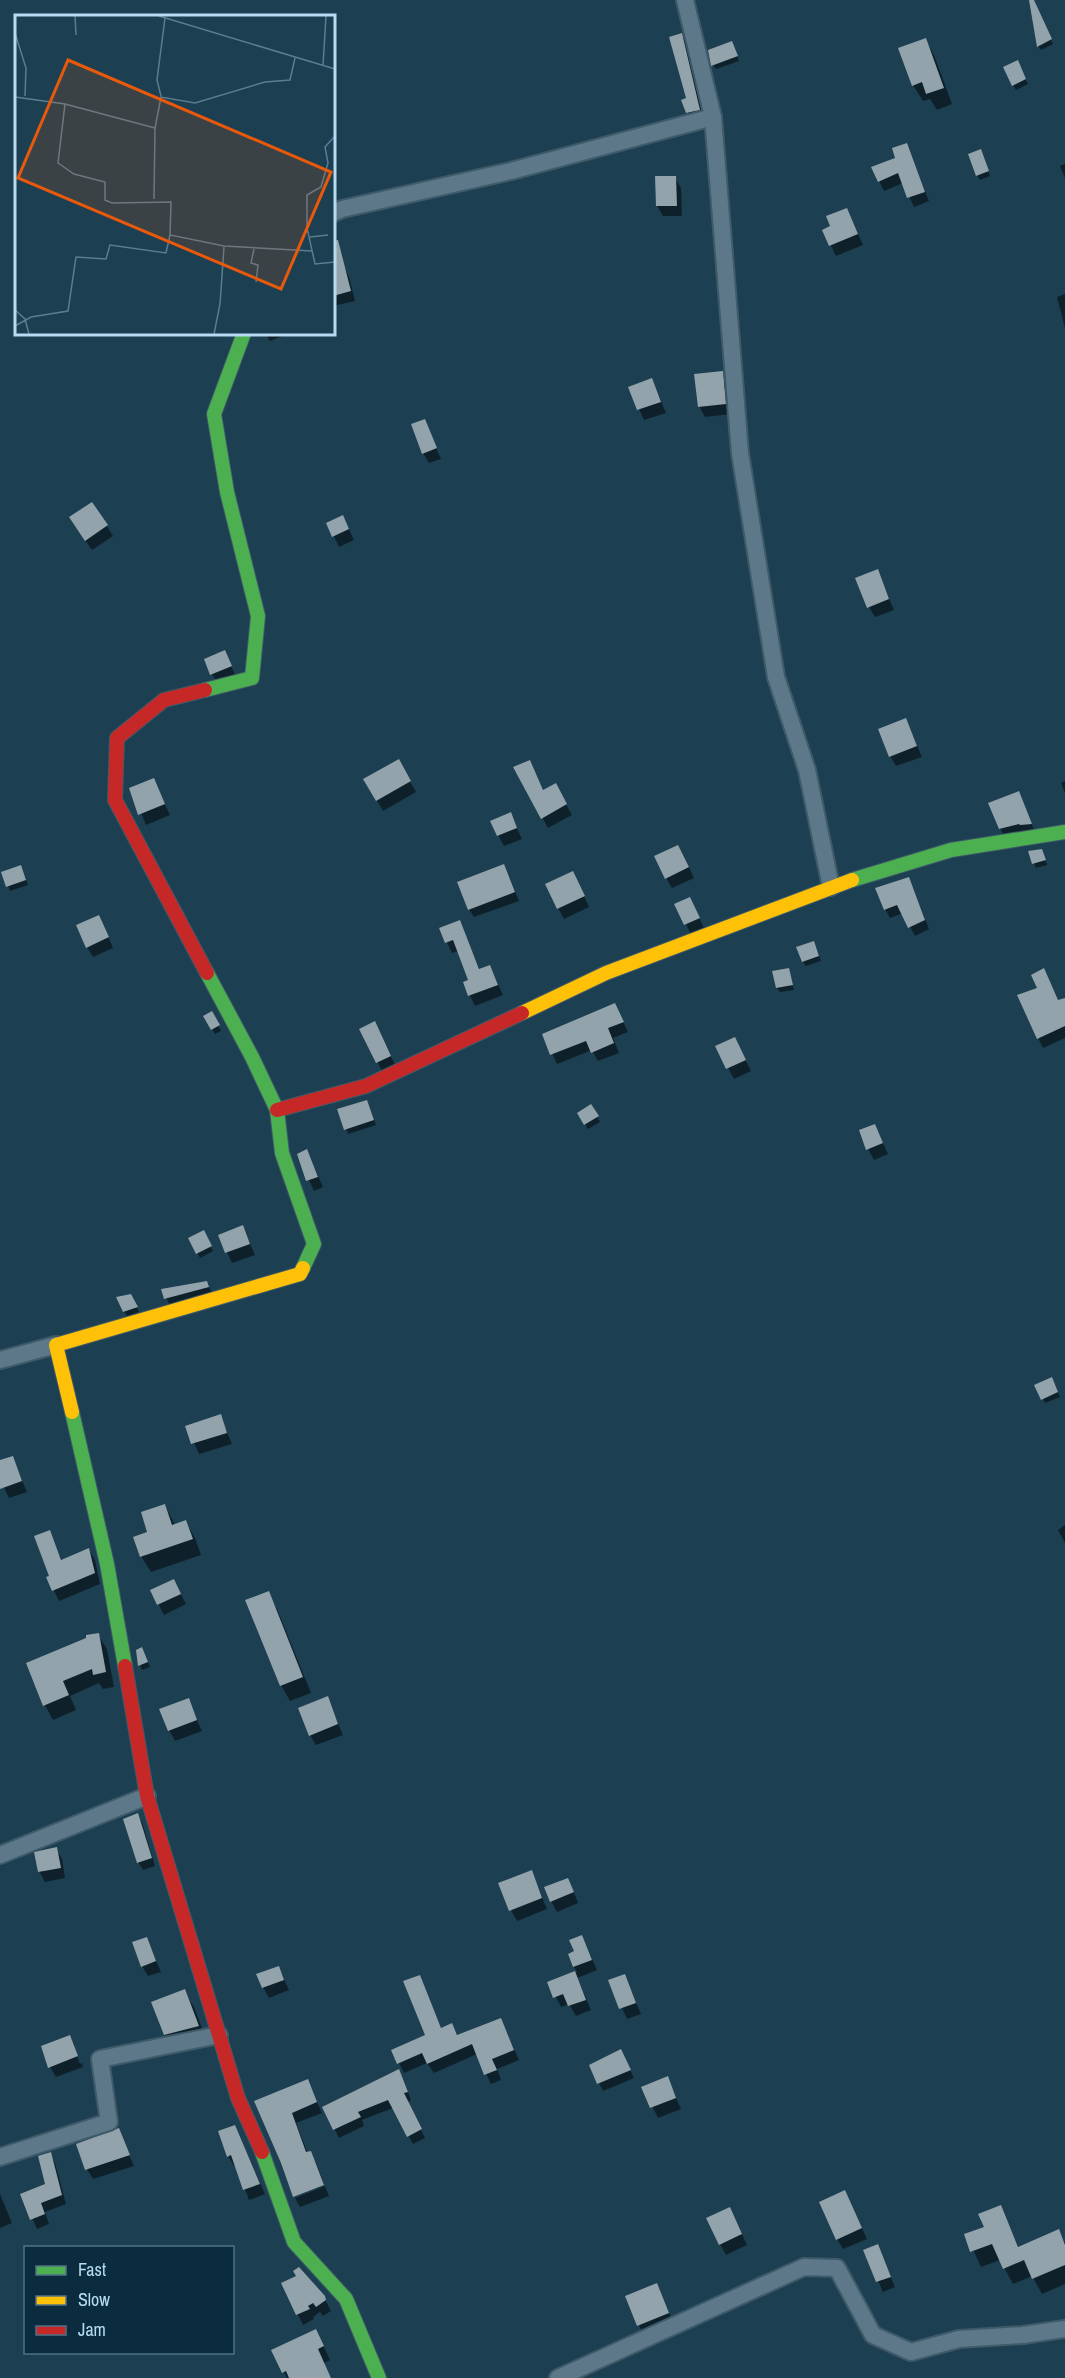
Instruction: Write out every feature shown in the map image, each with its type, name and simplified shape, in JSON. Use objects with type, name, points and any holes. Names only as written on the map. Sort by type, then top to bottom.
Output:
[{"type":"street","points":[[685,0],[712,117],[740,453],[776,677],[807,770],[831,887]]},
{"type":"street","points":[[334,212],[342,208],[511,171],[712,117]]},
{"type":"street","points":[[0,1360],[300,1274],[314,1244],[282,1153],[277,1110],[252,1058],[115,800],[117,738],[164,700],[252,678],[258,616],[227,492],[214,414],[244,334]]},
{"type":"street","points":[[277,1110],[366,1086],[606,973],[831,887],[951,850],[1065,832]]},
{"type":"street","points":[[56,1345],[107,1564],[147,1796],[238,2098],[269,2168],[294,2242],[346,2299],[379,2378]]},
{"type":"street","points":[[0,1855],[147,1796]]},
{"type":"street","points":[[0,2157],[109,2122],[100,2059],[219,2035]]},
{"type":"street","points":[[558,2378],[804,2266],[837,2268],[873,2335],[911,2352],[959,2339],[1023,2335],[1065,2329]]},
{"type":"building","points":[[1029,0],[1034,0],[1052,39],[1037,47]]},
{"type":"building","points":[[682,33],[700,110],[686,113],[681,100],[686,98],[669,37]]},
{"type":"building","points":[[926,38],[944,88],[926,94],[922,82],[912,86],[898,48]]},
{"type":"building","points":[[732,41],[738,56],[711,66],[708,50]]},
{"type":"building","points":[[1018,60],[1026,79],[1012,86],[1003,67]]},
{"type":"building","points":[[907,143],[925,192],[907,198],[898,173],[878,182],[871,167],[895,158],[892,148]]},
{"type":"building","points":[[981,149],[989,171],[976,176],[968,154]]},
{"type":"building","points":[[655,176],[676,176],[677,206],[656,206]]},
{"type":"building","points":[[847,208],[858,234],[829,246],[822,230],[830,226],[826,216]]},
{"type":"building","points":[[338,240],[351,291],[334,296],[334,241]]},
{"type":"building","points":[[723,371],[726,404],[698,407],[694,374]]},
{"type":"building","points":[[652,378],[661,402],[637,410],[628,387]]},
{"type":"building","points":[[425,419],[437,448],[422,454],[411,424]]},
{"type":"building","points":[[92,502],[108,525],[85,541],[69,517]]},
{"type":"building","points":[[343,515],[349,529],[332,537],[326,523]]},
{"type":"building","points":[[878,569],[889,599],[867,608],[855,578]]},
{"type":"building","points":[[225,650],[232,666],[210,675],[204,659]]},
{"type":"building","points":[[906,718],[917,746],[889,757],[878,729]]},
{"type":"building","points":[[399,759],[411,781],[376,801],[363,779]]},
{"type":"building","points":[[530,760],[543,790],[556,783],[567,804],[541,819],[513,767]]},
{"type":"building","points":[[154,778],[165,804],[138,815],[129,788]]},
{"type":"building","points":[[1019,791],[1032,824],[1019,824],[999,829],[988,803]]},
{"type":"building","points":[[511,812],[517,828],[497,836],[490,821]]},
{"type":"building","points":[[678,845],[689,867],[665,879],[654,856]]},
{"type":"building","points":[[1042,849],[1046,860],[1032,864],[1028,851]]},
{"type":"building","points":[[504,864],[515,892],[468,910],[457,882]]},
{"type":"building","points":[[21,865],[26,880],[6,887],[1,872]]},
{"type":"building","points":[[573,871],[585,896],[557,909],[545,884]]},
{"type":"building","points":[[909,877],[925,920],[908,928],[897,905],[884,910],[875,888]]},
{"type":"building","points":[[690,897],[700,918],[684,925],[674,904]]},
{"type":"building","points":[[99,915],[109,937],[86,948],[76,925]]},
{"type":"building","points":[[460,920],[479,969],[490,965],[498,985],[468,996],[463,982],[468,980],[453,940],[445,943],[439,928]]},
{"type":"building","points":[[814,941],[819,956],[802,962],[796,947]]},
{"type":"building","points":[[789,968],[793,985],[776,988],[772,971]]},
{"type":"building","points":[[1044,968],[1058,1000],[1065,998],[1065,1026],[1037,1039],[1017,995],[1037,988],[1031,975]]},
{"type":"building","points":[[615,1003],[624,1022],[608,1028],[614,1043],[591,1053],[586,1041],[550,1055],[542,1034]]},
{"type":"building","points":[[212,1011],[220,1025],[211,1030],[203,1016]]},
{"type":"building","points":[[375,1021],[391,1056],[376,1063],[359,1029]]},
{"type":"building","points":[[735,1037],[746,1060],[726,1069],[715,1046]]},
{"type":"building","points":[[367,1100],[374,1120],[344,1130],[337,1109]]},
{"type":"building","points":[[591,1104],[599,1116],[584,1125],[577,1113]]},
{"type":"building","points":[[875,1124],[883,1143],[866,1150],[859,1130]]},
{"type":"building","points":[[307,1149],[318,1177],[306,1181],[297,1154]]},
{"type":"building","points":[[243,1225],[250,1244],[225,1253],[218,1235]]},
{"type":"building","points":[[204,1230],[212,1246],[196,1254],[188,1238]]},
{"type":"building","points":[[207,1281],[209,1287],[164,1299],[161,1289]]},
{"type":"building","points":[[131,1294],[138,1307],[123,1312],[116,1297]]},
{"type":"building","points":[[1052,1377],[1058,1392],[1041,1400],[1034,1385]]},
{"type":"building","points":[[221,1414],[227,1433],[191,1444],[185,1426]]},
{"type":"building","points":[[13,1456],[22,1481],[0,1489],[0,1460]]},
{"type":"building","points":[[165,1504],[172,1525],[186,1520],[193,1539],[140,1557],[133,1537],[147,1532],[141,1512]]},
{"type":"building","points":[[50,1530],[61,1560],[89,1548],[95,1573],[52,1591],[46,1577],[49,1576],[34,1536]]},
{"type":"building","points":[[174,1579],[181,1594],[157,1605],[150,1590]]},
{"type":"building","points":[[269,1591],[303,1677],[280,1686],[245,1600]]},
{"type":"building","points":[[99,1633],[106,1672],[93,1675],[92,1669],[63,1681],[69,1695],[43,1706],[26,1663],[86,1638],[86,1635]]},
{"type":"building","points":[[142,1647],[148,1662],[138,1666],[136,1650]]},
{"type":"building","points":[[328,1696],[338,1724],[309,1736],[298,1708]]},
{"type":"building","points":[[189,1698],[197,1720],[168,1731],[159,1709]]},
{"type":"building","points":[[138,1813],[152,1858],[137,1863],[123,1819]]},
{"type":"building","points":[[57,1847],[61,1868],[38,1872],[34,1852]]},
{"type":"building","points":[[532,1870],[542,1898],[509,1911],[498,1883]]},
{"type":"building","points":[[568,1878],[574,1892],[550,1902],[544,1887]]},
{"type":"building","points":[[582,1935],[592,1960],[573,1967],[568,1954],[574,1951],[569,1940]]},
{"type":"building","points":[[147,1937],[156,1961],[141,1967],[132,1942]]},
{"type":"building","points":[[279,1966],[284,1980],[262,1988],[256,1974]]},
{"type":"building","points":[[575,1971],[586,2000],[568,2006],[563,1994],[553,1998],[547,1982]]},
{"type":"building","points":[[625,1974],[636,2003],[619,2009],[608,1980]]},
{"type":"building","points":[[420,1975],[441,2028],[452,2023],[457,2035],[501,2018],[514,2050],[492,2059],[497,2070],[484,2075],[472,2044],[427,2064],[422,2053],[397,2064],[391,2050],[425,2035],[403,1981]]},
{"type":"building","points":[[185,1989],[199,2026],[164,2035],[151,2002]]},
{"type":"building","points":[[70,2035],[78,2056],[48,2068],[41,2046]]},
{"type":"building","points":[[621,2049],[631,2070],[597,2084],[589,2065]]},
{"type":"building","points":[[399,2069],[408,2092],[404,2093],[422,2129],[407,2137],[388,2100],[358,2112],[361,2117],[333,2130],[322,2107]]},
{"type":"building","points":[[668,2076],[676,2098],[650,2108],[641,2087]]},
{"type":"building","points":[[308,2079],[317,2102],[292,2113],[306,2152],[311,2151],[324,2185],[293,2197],[254,2101]]},
{"type":"building","points":[[235,2125],[260,2184],[243,2190],[231,2155],[227,2157],[218,2131]]},
{"type":"building","points":[[119,2128],[130,2155],[85,2170],[76,2144]]},
{"type":"building","points":[[51,2152],[62,2195],[41,2203],[45,2214],[30,2220],[20,2194],[45,2184],[38,2156]]},
{"type":"building","points":[[845,2190],[862,2228],[836,2240],[819,2202]]},
{"type":"building","points":[[1001,2205],[1018,2247],[1059,2229],[1065,2245],[1065,2265],[1032,2279],[1024,2260],[1003,2269],[992,2244],[970,2252],[964,2234],[984,2227],[978,2214]]},
{"type":"building","points":[[730,2207],[742,2234],[719,2245],[706,2218]]},
{"type":"building","points":[[878,2244],[891,2277],[876,2282],[863,2250]]},
{"type":"building","points":[[299,2267],[326,2300],[316,2307],[313,2303],[308,2306],[310,2309],[296,2315],[281,2283],[296,2276],[293,2271]]},
{"type":"building","points":[[657,2283],[669,2313],[637,2326],[625,2296]]},
{"type":"building","points":[[316,2329],[324,2346],[318,2349],[331,2378],[289,2378],[286,2371],[282,2373],[271,2350]]},
{"type":"traffic: fast","points":[[205,690],[252,678],[258,616],[227,492],[214,414],[244,334]]},
{"type":"traffic: fast","points":[[852,880],[951,850],[1065,832]]},
{"type":"traffic: fast","points":[[207,973],[252,1057],[277,1110],[282,1153],[314,1244],[303,1268]]},
{"type":"traffic: fast","points":[[72,1412],[107,1564],[125,1666]]},
{"type":"traffic: fast","points":[[262,2152],[294,2242],[346,2299],[379,2378]]},
{"type":"traffic: slow","points":[[522,1013],[606,973],[852,880]]},
{"type":"traffic: slow","points":[[72,1412],[56,1345],[300,1274],[303,1268]]},
{"type":"traffic: jam","points":[[205,690],[164,700],[117,738],[115,800],[207,973]]},
{"type":"traffic: jam","points":[[277,1110],[366,1086],[522,1013]]},
{"type":"traffic: jam","points":[[125,1666],[147,1796],[238,2098],[262,2152]]}]
